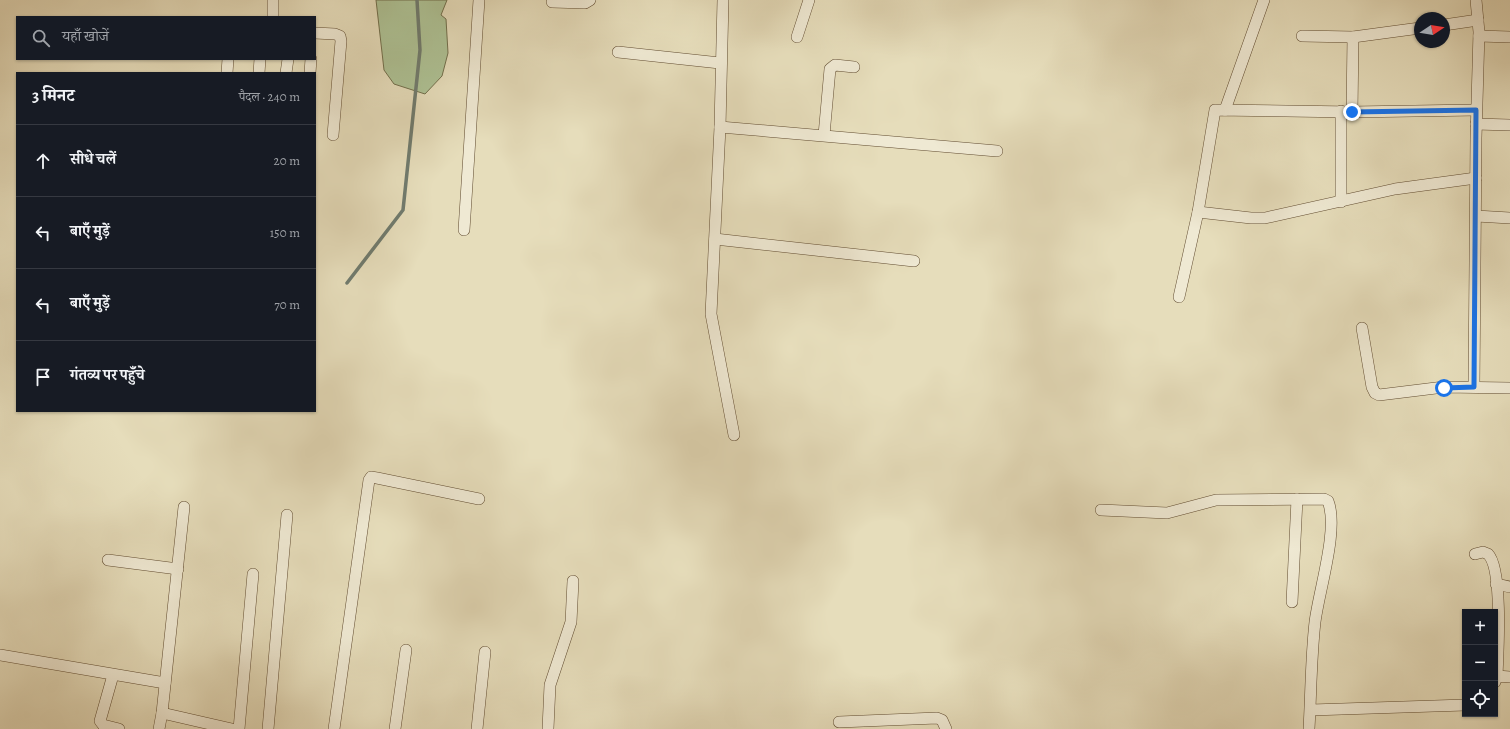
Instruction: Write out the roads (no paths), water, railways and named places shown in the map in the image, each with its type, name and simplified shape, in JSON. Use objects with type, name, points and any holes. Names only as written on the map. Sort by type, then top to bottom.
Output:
[{"type":"street","points":[[273,0],[273,16]]},
{"type":"street","points":[[464,230],[479,0]]},
{"type":"street","points":[[552,2],[585,3],[590,0]]},
{"type":"street","points":[[723,0],[720,63],[720,127],[711,314],[734,435]]},
{"type":"street","points":[[797,37],[809,0]]},
{"type":"street","points":[[1226,110],[1264,0]]},
{"type":"street","points":[[1474,387],[1476,110],[1479,36],[1476,0]]},
{"type":"street","points":[[1450,24],[1478,20]]},
{"type":"street","points":[[1302,36],[1353,37],[1414,29]]},
{"type":"street","points":[[316,33],[335,34],[340,36],[341,41],[333,135]]},
{"type":"street","points":[[1479,36],[1510,36]]},
{"type":"street","points":[[1341,202],[1353,37]]},
{"type":"street","points":[[618,52],[720,63]]},
{"type":"street","points":[[227,72],[228,60]]},
{"type":"street","points":[[259,72],[260,60]]},
{"type":"street","points":[[286,72],[288,60]]},
{"type":"street","points":[[310,72],[311,60]]},
{"type":"street","points":[[824,135],[830,68],[836,65],[854,67]]},
{"type":"street","points":[[1179,297],[1198,212],[1215,110],[1476,110]]},
{"type":"street","points":[[1476,124],[1510,125]]},
{"type":"street","points":[[720,127],[997,151]]},
{"type":"street","points":[[1198,212],[1258,219],[1395,189],[1476,178]]},
{"type":"street","points":[[1476,216],[1510,218]]},
{"type":"street","points":[[715,239],[914,261]]},
{"type":"street","points":[[1362,328],[1372,387],[1375,393],[1380,395],[1444,388],[1510,388]]},
{"type":"street","points":[[334,729],[369,480],[371,478],[377,478],[479,499]]},
{"type":"street","points":[[1292,602],[1297,499]]},
{"type":"street","points":[[1101,510],[1166,513],[1216,500],[1324,499],[1328,501],[1330,506],[1331,533],[1315,622],[1309,729]]},
{"type":"street","points":[[159,729],[166,683],[184,507]]},
{"type":"street","points":[[268,729],[286,515]]},
{"type":"street","points":[[1475,554],[1483,552],[1491,557],[1496,584],[1499,628],[1498,645]]},
{"type":"street","points":[[108,560],[178,569]]},
{"type":"street","points":[[238,729],[253,574]]},
{"type":"street","points":[[548,729],[550,685],[571,622],[573,581]]},
{"type":"street","points":[[1496,584],[1510,587]]},
{"type":"street","points":[[395,729],[406,650]]},
{"type":"street","points":[[477,729],[484,652]]},
{"type":"street","points":[[0,655],[166,683]]},
{"type":"street","points":[[113,674],[100,721],[103,725],[119,729]]},
{"type":"street","points":[[1498,680],[1510,677]]},
{"type":"street","points":[[1310,710],[1462,705]]},
{"type":"street","points":[[162,713],[232,729]]},
{"type":"street","points":[[839,722],[884,725],[937,718],[942,720],[946,729]]},
{"type":"waterway","points":[[347,283],[403,210],[420,50],[417,0]]}]
